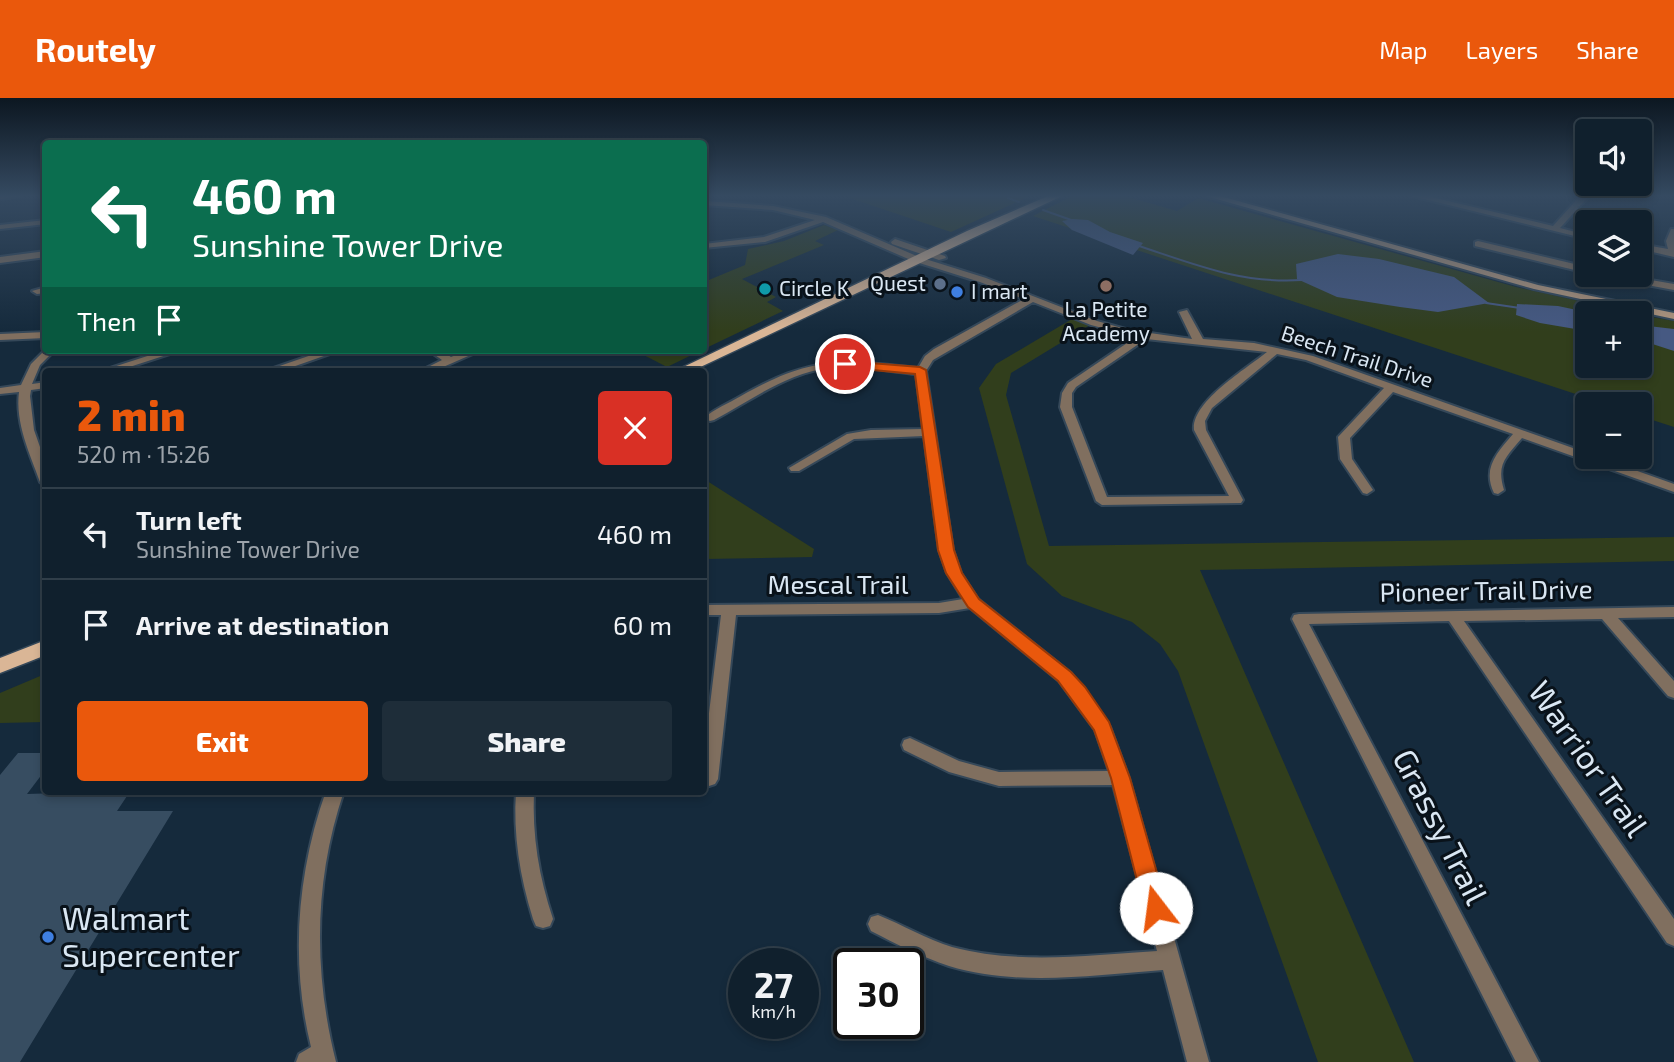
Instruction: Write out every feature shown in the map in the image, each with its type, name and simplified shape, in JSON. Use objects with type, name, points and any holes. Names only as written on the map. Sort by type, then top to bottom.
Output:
[{"type":"main road","points":[[688,368],[954,241]]},
{"type":"main road","points":[[1372,241],[1537,287],[1674,316]]},
{"type":"main road","points":[[0,666],[42,649]]},
{"type":"street","points":[[707,246],[766,241]]},
{"type":"street","name":"Beech Trail Drive","points":[[876,241],[916,259],[983,280],[1107,328],[1144,337],[1276,350],[1309,358],[1674,488]]},
{"type":"street","name":"Beech Trail Drive","points":[[889,241],[929,253],[972,272],[983,280]]},
{"type":"street","points":[[1478,244],[1575,267]]},
{"type":"street","points":[[1652,249],[1674,253]]},
{"type":"street","points":[[0,260],[42,255]]},
{"type":"street","points":[[1652,283],[1674,287]]},
{"type":"street","points":[[1032,299],[938,351],[920,370],[946,550],[954,573],[973,603],[1049,663],[1079,692],[1102,727],[1120,778],[1198,1062]]},
{"type":"street","points":[[1184,312],[1199,342]]},
{"type":"street","points":[[0,337],[42,335]]},
{"type":"street","points":[[1144,337],[1080,379],[1067,393],[1066,407],[1102,501],[1237,500],[1200,430],[1199,421],[1207,406],[1276,350]]},
{"type":"street","points":[[40,446],[22,416],[25,388],[36,360],[44,354]]},
{"type":"street","points":[[116,368],[163,354]]},
{"type":"street","points":[[280,368],[324,354]]},
{"type":"street","points":[[439,354],[450,361]]},
{"type":"street","points":[[432,368],[467,354]]},
{"type":"street","points":[[710,418],[813,368],[853,365],[920,370]]},
{"type":"street","points":[[0,391],[42,386]]},
{"type":"street","points":[[1367,490],[1345,460],[1342,448],[1344,437],[1391,387]]},
{"type":"street","points":[[794,468],[851,436],[929,432]]},
{"type":"street","points":[[1498,490],[1492,476],[1493,468],[1520,433]]},
{"type":"street","name":"Mescal Trail","points":[[707,610],[939,608],[973,603]]},
{"type":"street","points":[[709,779],[729,610]]},
{"type":"street","name":"Pioneer Trail Drive","points":[[1299,619],[1674,612]]},
{"type":"street","points":[[1606,614],[1674,692]]},
{"type":"street","name":"Warrior Trail","points":[[1453,617],[1674,936]]},
{"type":"street","name":"Grassy Trail","points":[[1299,619],[1528,1062]]},
{"type":"street","points":[[910,745],[956,767],[999,779],[1120,778]]},
{"type":"street","points":[[318,1059],[309,954],[311,897],[320,844],[334,795]]},
{"type":"street","points":[[525,795],[524,842],[531,883],[543,919]]},
{"type":"street","points":[[878,924],[938,952],[988,964],[1029,966],[1170,960]]},
{"type":"green space","points":[[784,241],[815,241],[824,245],[742,279],[776,297],[767,302],[783,311],[707,348],[707,281],[745,265],[748,249]]},
{"type":"green space","points":[[1109,241],[1352,241],[1516,287],[1579,301],[1575,301],[1575,378],[1652,378],[1652,317],[1674,321],[1674,427],[1652,420],[1652,392],[1575,394]]},
{"type":"green space","points":[[1072,319],[1090,325],[1011,373],[1006,395],[1049,546],[1674,537],[1674,561],[1200,570],[1414,1062],[1318,1062],[1178,671],[1160,644],[1132,622],[1062,596],[1027,564],[979,388],[996,364]]},
{"type":"green space","points":[[642,354],[694,354],[667,367]]},
{"type":"green space","points":[[707,481],[814,549],[812,557],[707,559]]},
{"type":"green space","points":[[42,675],[42,722],[0,723],[0,693]]},
{"type":"water","points":[[1099,241],[1143,243],[1133,255]]},
{"type":"water","points":[[1338,254],[1379,259],[1454,277],[1489,303],[1438,312],[1337,297],[1297,279],[1296,264]]},
{"type":"water","points":[[1517,304],[1575,310],[1575,329],[1540,323],[1516,315]]},
{"type":"water","points":[[1652,326],[1674,329],[1674,351],[1652,344]]},
{"type":"building","name":"Walmart Supercenter","points":[[18,753],[42,753],[42,774],[27,794],[128,795],[117,811],[173,811],[20,1062],[0,1062],[0,775]]},
{"type":"waterway","points":[[1136,245],[1238,276],[1302,280]]},
{"type":"waterway","points":[[1486,303],[1520,308]]},
{"type":"place","name":"Quest","points":[[940,284]]},
{"type":"place","name":"La Petite Academy","points":[[1106,286]]},
{"type":"place","name":"Circle K","points":[[765,289]]},
{"type":"place","name":"I mart","points":[[957,292]]},
{"type":"place","name":"Walmart Supercenter","points":[[48,937]]},
{"type":"route","points":[[845,364],[920,370],[946,550],[954,573],[973,603],[1065,677],[1079,692],[1102,727],[1111,746],[1156,908]]}]
